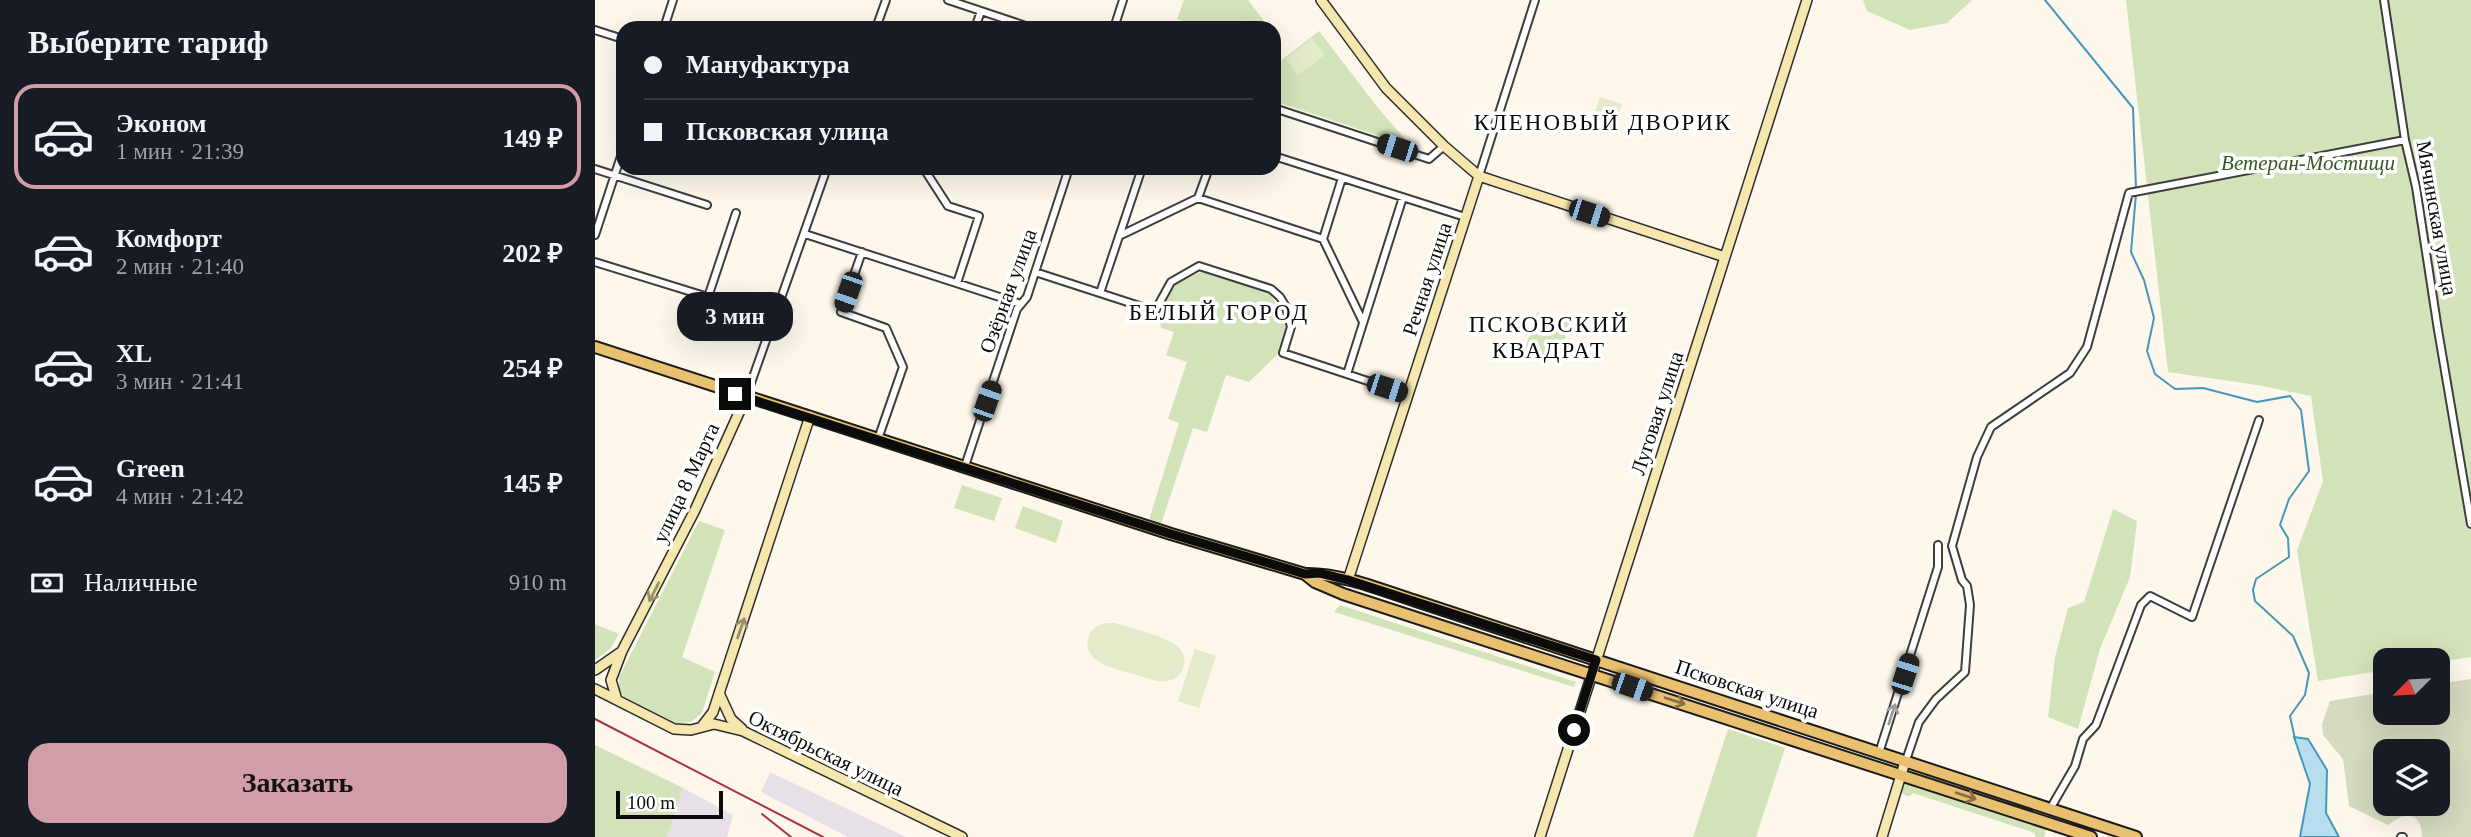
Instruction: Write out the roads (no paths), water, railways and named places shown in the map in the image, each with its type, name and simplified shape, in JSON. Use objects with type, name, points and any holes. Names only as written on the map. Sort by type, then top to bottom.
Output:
[{"type":"main road","name":"Псковская улица","points":[[595,347],[1171,534],[1305,574],[1319,573],[1348,580],[1416,601],[2136,837]]},
{"type":"main road","name":"Псковская улица","points":[[1305,574],[1327,587],[1410,615],[2091,837]]},
{"type":"main road","points":[[1410,615],[1418,611],[1416,601]]},
{"type":"street","points":[[666,21],[673,0]]},
{"type":"street","points":[[878,21],[885,0]]},
{"type":"street","points":[[949,0],[1011,21]]},
{"type":"street","points":[[1116,21],[1123,0]]},
{"type":"street","points":[[1321,0],[1386,88],[1444,146],[1479,176],[1725,257]]},
{"type":"street","name":"Речная улица","points":[[1348,580],[1535,0]]},
{"type":"street","name":"Луговая улица","points":[[1541,837],[1807,0]]},
{"type":"street","name":"Мячинская улица","points":[[2384,0],[2471,524]]},
{"type":"street","points":[[977,21],[981,11]]},
{"type":"street","points":[[595,30],[616,37]]},
{"type":"street","points":[[1281,110],[1429,159],[1444,146]]},
{"type":"street","points":[[1882,837],[1919,722],[1936,699],[1965,672],[1970,605],[1952,546],[1977,457],[1991,427],[2070,373],[2087,346],[2129,192],[2406,141]]},
{"type":"street","points":[[1281,158],[1465,217]]},
{"type":"street","points":[[595,169],[707,205]]},
{"type":"street","points":[[595,234],[616,173]]},
{"type":"street","name":"улица 8 Марта","points":[[618,701],[611,680],[622,651],[695,510],[746,397],[825,175]]},
{"type":"street","points":[[927,175],[948,206],[979,216],[957,283]]},
{"type":"street","name":"Озёрная улица","points":[[965,466],[1017,309],[1027,297],[1067,175]]},
{"type":"street","points":[[1100,293],[1140,175]]},
{"type":"street","points":[[1198,198],[1206,175]]},
{"type":"street","points":[[1342,178],[1323,239],[1363,322]]},
{"type":"street","points":[[1347,374],[1403,197]]},
{"type":"street","points":[[1119,236],[1198,198],[1323,239]]},
{"type":"street","points":[[595,262],[708,298],[736,213]]},
{"type":"street","points":[[804,234],[1021,304]]},
{"type":"street","points":[[862,252],[841,312],[886,328],[903,367],[878,439]]},
{"type":"street","points":[[1035,272],[1155,312],[1171,282],[1199,266],[1241,279],[1271,289],[1286,307],[1291,327],[1283,353],[1407,394]]},
{"type":"street","points":[[703,726],[713,712],[810,416]]},
{"type":"street","points":[[2050,809],[2075,766],[2083,739],[2096,725],[2141,605],[2150,596],[2192,617],[2259,420]]},
{"type":"street","points":[[1879,753],[1938,568],[1938,545]]},
{"type":"street","points":[[595,670],[622,651]]},
{"type":"street","name":"Октябрьская улица","points":[[595,689],[674,729],[691,730],[714,724],[743,731],[962,837]]},
{"type":"street","points":[[719,693],[731,719],[743,731]]},
{"type":"water","points":[[2294,737],[2308,739],[2327,770],[2326,813],[2339,837],[2300,837],[2310,784]]},
{"type":"waterway","points":[[2045,0],[2133,108],[2136,188]]},
{"type":"waterway","points":[[2136,194],[2131,252],[2144,280],[2154,318],[2147,351],[2155,374],[2175,389],[2203,388],[2257,402],[2290,396],[2301,410],[2309,471],[2289,499],[2280,525],[2288,538],[2289,557],[2256,579],[2253,590],[2255,601],[2293,636],[2309,673],[2305,695],[2290,716],[2295,739]]},
{"type":"railway","points":[[595,719],[823,837]]},
{"type":"railway","points":[[762,814],[791,837]]},
{"type":"district","name":"КЛЕНОВЫЙ ДВОРИК","points":[[1603,122]]},
{"type":"district","name":"БЕЛЫЙ ГОРОД","points":[[1219,312]]},
{"type":"district","name":"ПСКОВСКИЙ КВАДРАТ","points":[[1549,337]]},
{"type":"park label","name":"Ветеран-Мостищи","points":[[2308,163]]}]
